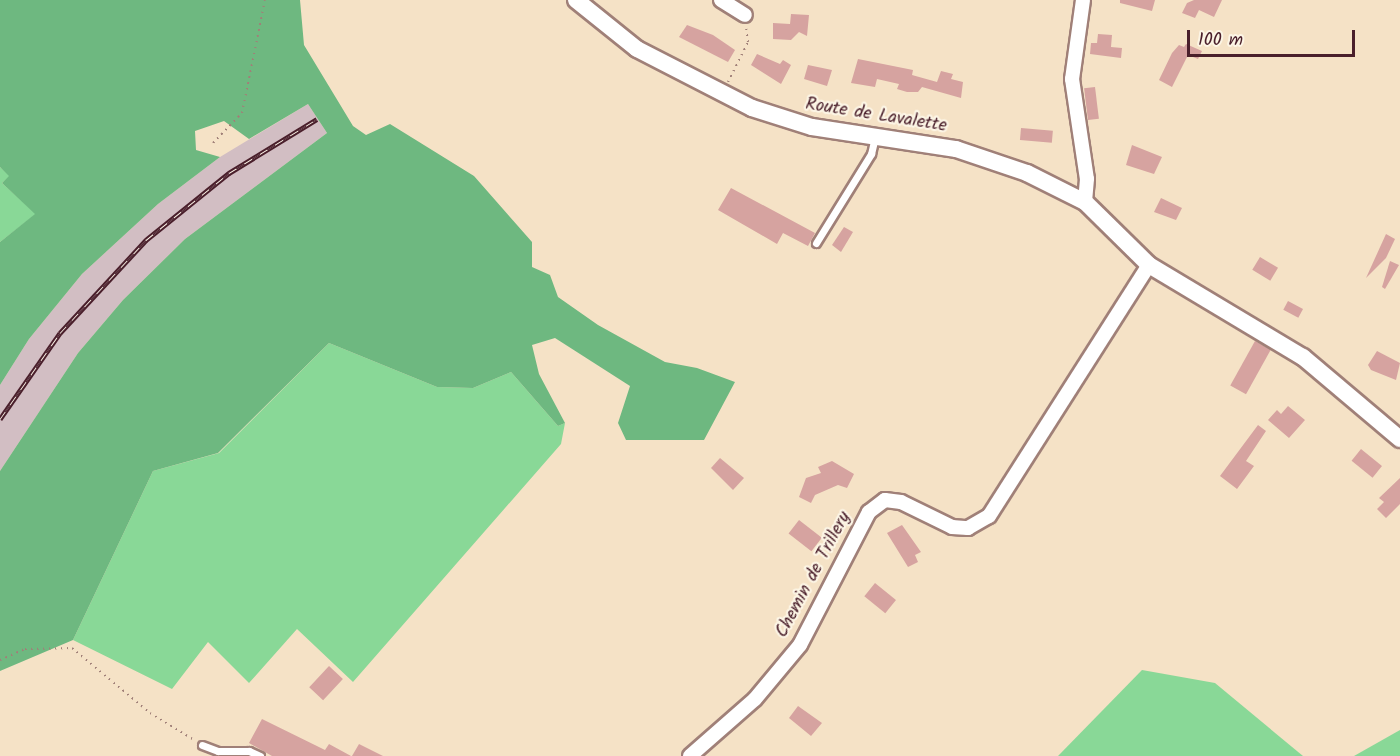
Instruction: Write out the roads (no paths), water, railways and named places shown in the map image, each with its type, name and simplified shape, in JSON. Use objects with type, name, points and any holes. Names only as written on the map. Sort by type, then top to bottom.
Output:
[{"type":"street","name":"Route de Lavalette","points":[[576,0],[637,49],[721,95],[812,127],[922,141],[988,158],[1085,202],[1149,265],[1303,357],[1400,439]]},
{"type":"street","points":[[721,0],[745,15]]},
{"type":"street","points":[[1083,0],[1072,78],[1088,179],[1085,202]]},
{"type":"street","name":"Chemin de Trillery","points":[[690,756],[755,699],[800,645],[869,512],[885,500],[901,502],[951,527],[968,528],[989,516],[1149,265]]},
{"type":"lane","points":[[816,243],[871,154],[875,136]]},
{"type":"lane","points":[[202,745],[218,752],[249,751],[260,756]]},
{"type":"railway","points":[[0,419],[60,333],[146,240],[229,173],[317,119]]}]
